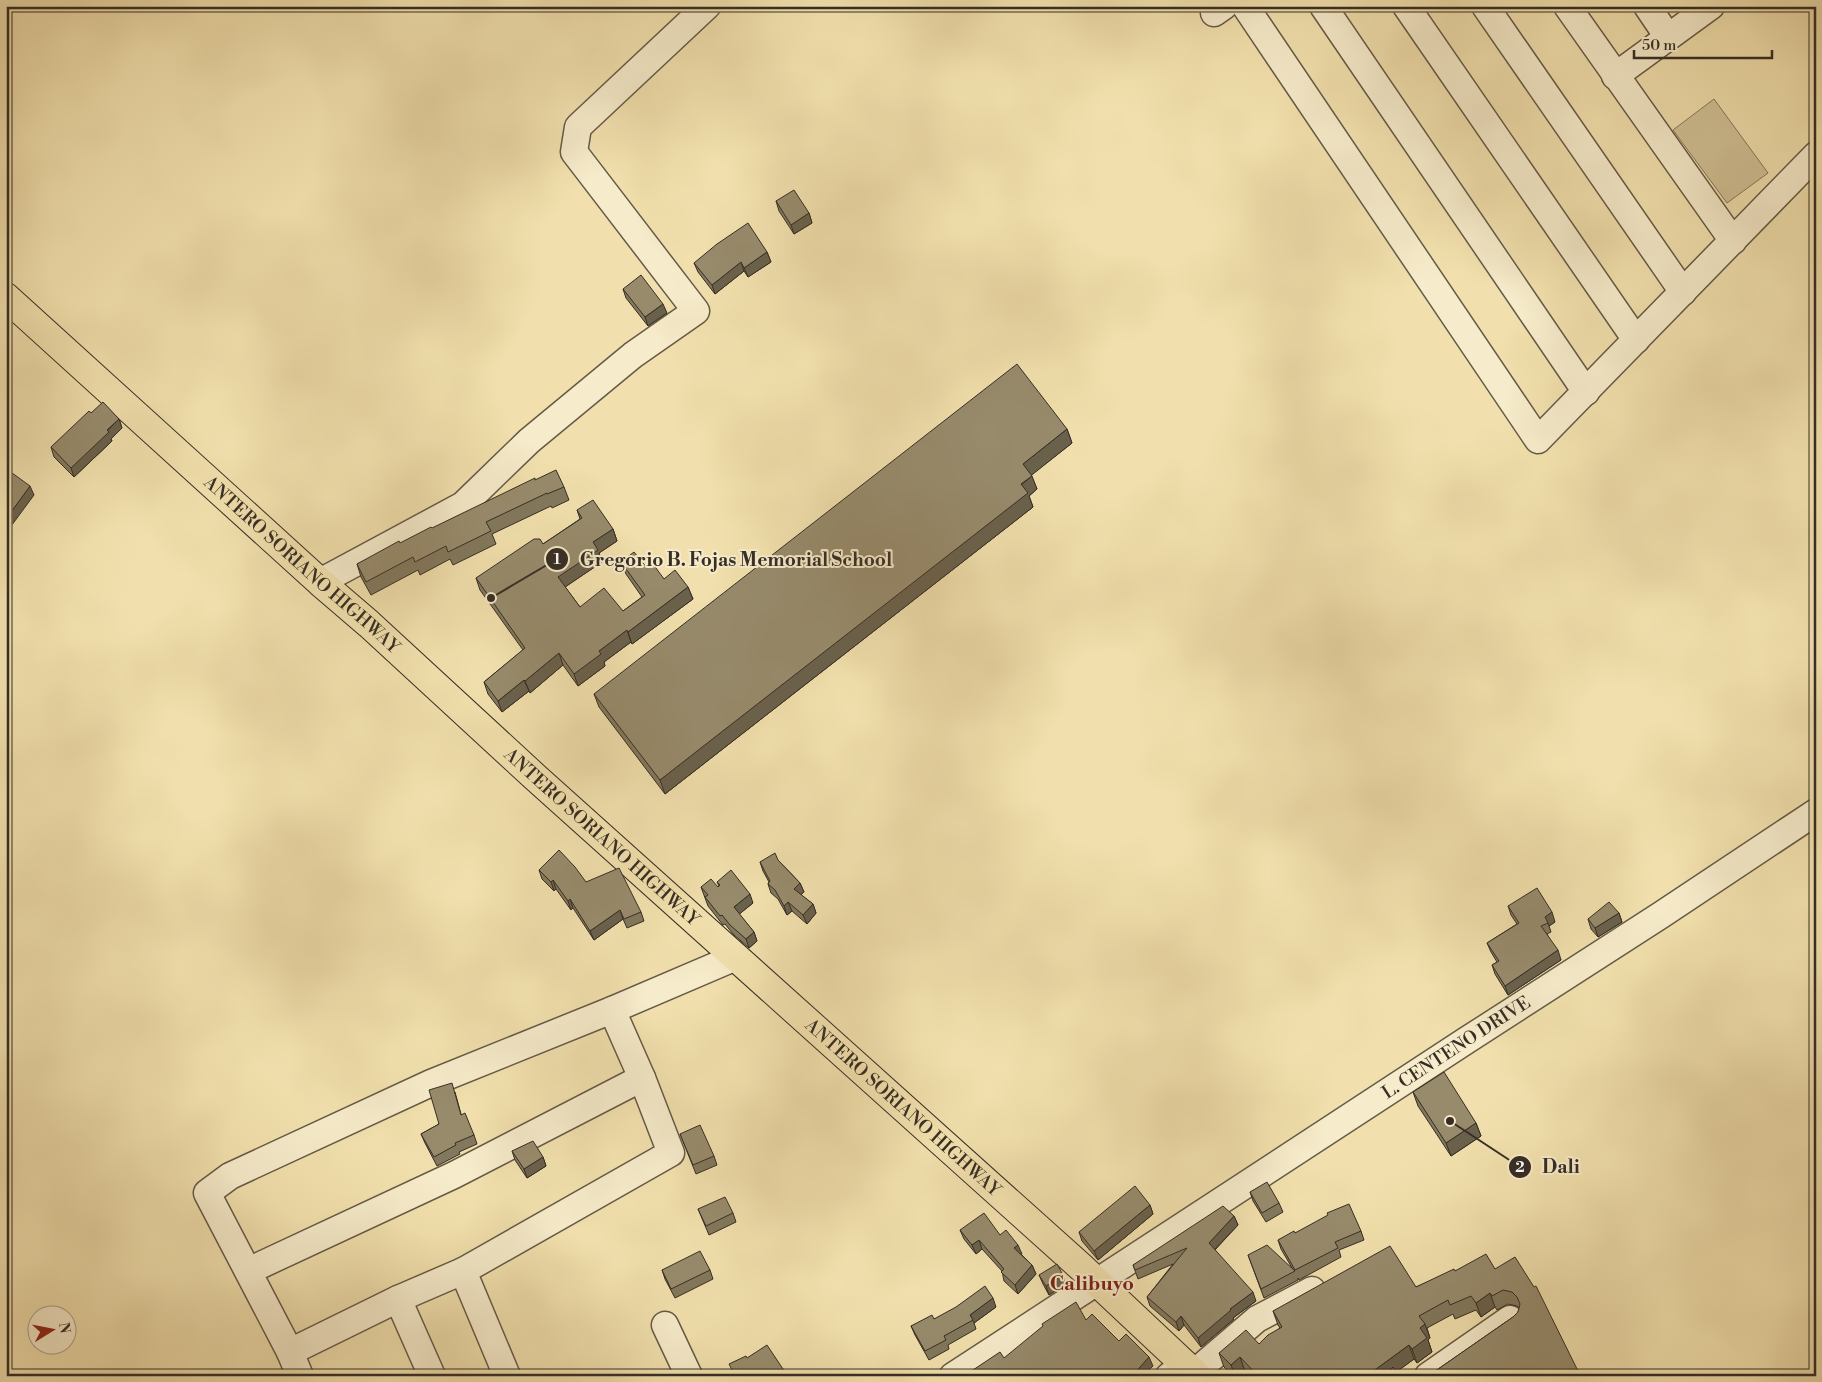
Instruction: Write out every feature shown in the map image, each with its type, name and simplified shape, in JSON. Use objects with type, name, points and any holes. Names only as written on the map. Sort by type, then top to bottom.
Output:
[{"type":"main road","name":"ANTERO SORIANO HIGHWAY","points":[[6,298],[369,624],[535,777],[1098,1282],[1186,1372]]},
{"type":"street","points":[[320,582],[463,505],[529,441],[634,355],[696,311],[574,152],[578,127],[707,6]]},
{"type":"street","points":[[1245,6],[1538,440],[1733,241],[1813,163]]},
{"type":"street","points":[[1323,6],[1586,392]]},
{"type":"street","points":[[1406,6],[1636,340]]},
{"type":"street","points":[[1485,6],[1683,292]]},
{"type":"street","points":[[1567,6],[1614,76],[1733,241]]},
{"type":"street","points":[[1647,6],[1668,37]]},
{"type":"street","points":[[1614,76],[1711,6]]},
{"type":"street","name":"L. CENTENO DRIVE","points":[[953,1376],[1816,812]]},
{"type":"street","points":[[300,1376],[290,1352],[207,1193],[230,1176],[431,1083],[612,1010],[736,957]]},
{"type":"street","points":[[290,1352],[398,1299],[463,1271],[671,1153],[642,1078],[612,1010]]},
{"type":"street","points":[[248,1271],[454,1175],[642,1078]]},
{"type":"street","points":[[463,1271],[507,1376]]},
{"type":"street","points":[[1186,1372],[1257,1319],[1334,1278]]},
{"type":"street","points":[[398,1299],[432,1376]]},
{"type":"street","points":[[1428,1376],[1510,1319]]},
{"type":"street","points":[[665,1325],[689,1376]]},
{"type":"shaded area","points":[[1714,99],[1768,173],[1727,203],[1673,130]]},
{"type":"building","points":[[794,190],[809,213],[791,225],[776,201]]},
{"type":"building","points":[[748,223],[767,252],[744,268],[741,262],[712,285],[694,263],[717,244]]},
{"type":"building","points":[[641,275],[663,304],[645,317],[623,289]]},
{"type":"building","points":[[1017,364],[1067,429],[1023,464],[1032,476],[1021,484],[1028,493],[660,780],[594,694]]},
{"type":"building","points":[[103,402],[119,419],[107,430],[109,432],[71,468],[51,447],[89,411],[91,413]]},
{"type":"building","points":[[8,470],[30,486],[6,519],[6,473]]},
{"type":"building","points":[[556,470],[564,487],[486,522],[491,531],[448,552],[446,546],[415,562],[413,557],[366,582],[357,564],[399,541],[400,543],[535,478],[535,480]]},
{"type":"building","points":[[593,500],[613,529],[593,542],[598,550],[558,577],[580,607],[604,588],[623,611],[645,595],[621,562],[634,552],[647,568],[653,564],[664,579],[675,570],[688,587],[628,632],[627,630],[599,651],[601,654],[574,674],[559,653],[498,701],[484,682],[525,648],[476,578],[534,539],[540,539],[543,544],[582,518],[577,510]]},
{"type":"building","points":[[559,850],[586,882],[619,868],[641,912],[624,919],[620,910],[590,931],[570,899],[568,901],[553,880],[551,882],[539,870]]},
{"type":"building","points":[[775,853],[778,860],[800,883],[794,889],[813,904],[803,915],[788,902],[784,906],[775,890],[768,884],[770,881],[760,862]]},
{"type":"building","points":[[731,870],[750,894],[734,907],[754,932],[746,939],[722,915],[720,916],[705,897],[708,895],[701,887],[711,879],[718,887],[720,885],[717,882]]},
{"type":"building","points":[[1537,888],[1552,912],[1545,917],[1548,923],[1541,926],[1558,950],[1505,986],[1492,965],[1499,961],[1487,943],[1519,923],[1508,906]]},
{"type":"building","points":[[1609,902],[1619,913],[1595,928],[1588,919]]},
{"type":"building","points":[[1444,1072],[1476,1123],[1446,1143],[1413,1092]]},
{"type":"building","points":[[452,1083],[461,1115],[465,1113],[474,1135],[455,1143],[456,1145],[434,1157],[421,1134],[439,1124],[429,1090]]},
{"type":"building","points":[[700,1125],[714,1156],[693,1165],[680,1134]]},
{"type":"building","points":[[533,1141],[543,1157],[524,1169],[512,1151]]},
{"type":"building","points":[[1267,1182],[1279,1203],[1262,1213],[1250,1192]]},
{"type":"building","points":[[1135,1186],[1150,1205],[1094,1251],[1079,1232]]},
{"type":"building","points":[[725,1197],[733,1213],[706,1226],[698,1209]]},
{"type":"building","points":[[1349,1204],[1361,1231],[1335,1242],[1338,1248],[1295,1270],[1278,1240],[1328,1215],[1327,1213]]},
{"type":"building","points":[[1223,1206],[1234,1216],[1209,1243],[1253,1292],[1230,1309],[1198,1338],[1181,1316],[1176,1322],[1147,1297],[1187,1248],[1135,1270],[1133,1265]]},
{"type":"building","points":[[984,1213],[1000,1235],[1006,1230],[1018,1245],[1014,1248],[1032,1265],[1015,1285],[1001,1272],[1004,1269],[979,1240],[972,1245],[960,1230]]},
{"type":"building","points":[[1267,1245],[1295,1271],[1261,1289],[1248,1255]]},
{"type":"building","points":[[1390,1246],[1416,1287],[1454,1269],[1455,1271],[1486,1254],[1495,1269],[1515,1257],[1534,1287],[1536,1286],[1579,1373],[1581,1371],[1584,1376],[1427,1376],[1518,1312],[1520,1304],[1517,1297],[1512,1292],[1503,1290],[1492,1296],[1490,1293],[1476,1303],[1471,1296],[1450,1305],[1448,1300],[1419,1316],[1425,1324],[1420,1328],[1427,1338],[1412,1349],[1409,1345],[1364,1376],[1258,1376],[1240,1357],[1231,1365],[1219,1353],[1246,1330],[1259,1344],[1268,1335],[1282,1327],[1273,1311]]},
{"type":"building","points":[[700,1251],[710,1270],[671,1289],[662,1270]]},
{"type":"building","points":[[1057,1264],[1063,1275],[1046,1286],[1039,1275]]},
{"type":"building","points":[[985,1286],[993,1298],[970,1315],[973,1320],[944,1336],[946,1340],[925,1351],[911,1326],[932,1315],[934,1319],[956,1307]]},
{"type":"building","points":[[1076,1302],[1086,1320],[1092,1314],[1119,1341],[1126,1334],[1149,1357],[1132,1376],[964,1376],[1000,1352],[1004,1358],[1043,1326],[1042,1324]]},
{"type":"building","points":[[767,1345],[785,1372],[779,1376],[735,1376],[729,1364],[746,1356],[747,1358]]},
{"type":"building","points":[[1393,1367],[1399,1376],[1386,1376]]},
{"type":"building","points":[[1411,1371],[1417,1376],[1403,1376]]},
{"type":"place","name":"Gregorio B. Fojas Memorial School","points":[[491,598]]},
{"type":"place","name":"Dali","points":[[1450,1121]]},
{"type":"district","name":"Calibuyo","points":[[1092,1284]]}]
